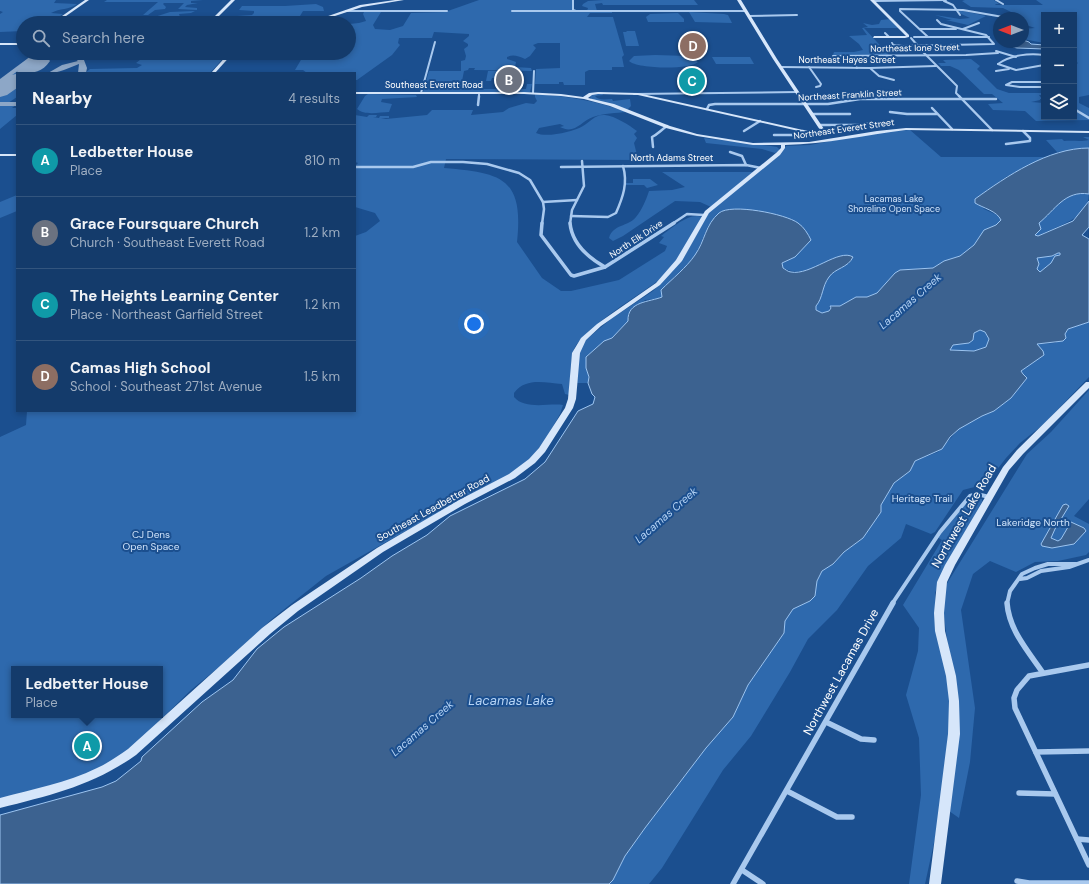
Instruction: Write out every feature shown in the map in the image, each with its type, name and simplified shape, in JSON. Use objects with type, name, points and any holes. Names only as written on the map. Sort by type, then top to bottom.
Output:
[{"type":"street","points":[[64,16],[87,0]]},
{"type":"street","points":[[217,16],[233,0]]},
{"type":"street","points":[[331,16],[368,5],[402,0]]},
{"type":"street","points":[[573,0],[573,10],[576,11]]},
{"type":"street","points":[[739,0],[822,132],[829,138]]},
{"type":"street","points":[[873,1],[945,0],[952,4],[956,9],[956,12],[960,15]]},
{"type":"street","points":[[996,0],[1003,4]]},
{"type":"street","points":[[873,1],[918,46]]},
{"type":"street","points":[[928,37],[900,11],[900,9],[956,9],[993,14]]},
{"type":"street","points":[[925,9],[929,13]]},
{"type":"street","points":[[346,11],[447,11]]},
{"type":"street","points":[[512,11],[746,11]]},
{"type":"street","points":[[749,16],[797,16]]},
{"type":"street","points":[[892,43],[893,45],[899,46],[994,45],[990,37],[941,24],[937,20]]},
{"type":"street","points":[[920,29],[962,29],[979,22]]},
{"type":"street","points":[[885,33],[889,37]]},
{"type":"street","points":[[874,37],[990,37]]},
{"type":"street","points":[[421,93],[435,42]]},
{"type":"street","points":[[0,44],[16,44]]},
{"type":"street","points":[[994,50],[998,53],[1016,57]]},
{"type":"street","points":[[922,51],[957,86],[955,92],[992,130]]},
{"type":"street","name":"Northeast Ione Street","points":[[833,56],[998,53]]},
{"type":"street","points":[[1041,54],[1016,57],[998,64],[1009,69],[1020,71],[1041,66]]},
{"type":"street","points":[[847,56],[857,68]]},
{"type":"street","points":[[213,72],[224,60]]},
{"type":"street","name":"Northeast Hayes Street","points":[[781,67],[870,68],[936,66]]},
{"type":"street","points":[[809,67],[821,84],[820,86],[816,87]]},
{"type":"street","points":[[870,68],[880,76],[894,80]]},
{"type":"street","points":[[996,71],[1009,69]]},
{"type":"street","points":[[533,93],[534,71]]},
{"type":"street","points":[[1041,82],[1012,82],[1006,85],[1041,87]]},
{"type":"street","points":[[1012,82],[1016,86]]},
{"type":"street","points":[[584,98],[591,94],[598,93],[797,92]]},
{"type":"street","name":"Southeast Everett Road","points":[[356,93],[533,93],[584,98],[606,103],[630,112]]},
{"type":"street","points":[[478,105],[480,93]]},
{"type":"street","points":[[634,94],[803,131],[822,132]]},
{"type":"street","name":"Northeast Franklin Street","points":[[707,109],[711,104],[828,104],[860,99],[996,99]]},
{"type":"street","points":[[932,108],[952,129]]},
{"type":"street","points":[[1077,111],[1089,118]]},
{"type":"street","name":"Northeast Everett Street","points":[[630,112],[667,126],[714,139],[744,143],[783,145],[891,130],[952,129],[1089,132]]},
{"type":"street","points":[[890,112],[907,114],[937,114]]},
{"type":"street","points":[[812,114],[850,114]]},
{"type":"street","points":[[744,131],[760,121]]},
{"type":"street","points":[[819,125],[861,125],[874,123]]},
{"type":"street","points":[[653,148],[652,137],[660,133],[662,129],[667,126]]},
{"type":"street","points":[[774,135],[794,135],[803,131]]},
{"type":"street","points":[[1006,144],[1030,141],[1030,138],[1023,131]]},
{"type":"street","name":"Southeast Leadbetter Road","points":[[0,803],[78,782],[95,776],[113,766],[132,752],[266,631],[295,608],[380,550],[462,502],[512,476],[526,466],[542,450],[569,408],[572,399],[576,353],[580,344],[594,330],[652,289],[669,274],[679,261],[704,215],[714,205],[781,152],[784,147],[783,145]]},
{"type":"street","points":[[730,152],[742,156],[746,165]]},
{"type":"street","points":[[0,155],[16,155]]},
{"type":"street","points":[[582,161],[584,184],[571,216],[569,230],[571,237],[593,260],[605,267]]},
{"type":"street","points":[[356,167],[413,167],[428,163],[442,162],[488,164],[519,173],[530,180],[543,202],[577,200]]},
{"type":"street","name":"North Adams Street","points":[[561,167],[746,165],[761,168]]},
{"type":"street","points":[[571,216],[595,217],[612,215],[616,213],[624,193],[625,178],[623,166]]},
{"type":"street","name":"North Elk Drive","points":[[543,202],[544,209],[541,235],[571,275],[574,276],[605,267],[687,214],[704,215]]},
{"type":"street","name":"Northwest Lake Road","points":[[935,884],[954,734],[954,701],[951,676],[940,631],[939,596],[942,582],[950,565],[1006,469],[1020,452],[1089,384]]},
{"type":"street","name":"Northwest Lacamas Drive","points":[[733,884],[892,604],[940,532],[970,496],[976,494],[989,497]]},
{"type":"street","points":[[1043,673],[1016,635],[1009,619],[1009,591],[1020,578],[1027,578],[1041,571],[1069,567],[1089,560]]},
{"type":"street","points":[[1089,665],[1029,676],[1022,681],[1017,689],[1014,700],[1015,708],[1089,865]]},
{"type":"street","points":[[826,722],[861,739],[874,740]]},
{"type":"street","points":[[1036,752],[1089,751]]},
{"type":"street","points":[[787,791],[837,818],[852,817]]},
{"type":"street","points":[[1019,793],[1055,794]]},
{"type":"street","points":[[1077,839],[1089,840]]},
{"type":"street","points":[[742,870],[763,884]]},
{"type":"street","points":[[1017,881],[1029,883],[1089,883]]},
{"type":"green space","points":[[0,0],[56,0],[54,3],[77,4],[51,13],[63,14],[60,16],[16,16],[16,31],[0,32],[0,14],[3,12],[0,11]]},
{"type":"green space","points":[[107,0],[203,0],[191,1],[191,3],[198,3],[187,5],[185,7],[197,8],[197,10],[178,9],[184,3],[164,3],[163,4],[166,7],[165,9],[155,10],[148,15],[143,15],[158,2],[104,2]]},
{"type":"green space","points":[[479,0],[572,0],[572,10],[587,11],[588,8],[582,6],[583,4],[588,1],[603,0],[694,0],[698,5],[595,4],[597,11],[612,13],[590,13],[587,17],[613,17],[624,55],[622,57],[624,67],[612,67],[612,70],[589,70],[585,72],[585,85],[564,85],[563,82],[559,82],[559,84],[535,84],[536,69],[560,68],[560,43],[538,43],[533,45],[536,48],[530,56],[525,59],[516,56],[507,57],[507,59],[516,62],[515,67],[531,68],[532,71],[474,70],[475,68],[469,68],[468,70],[464,71],[461,86],[479,86],[480,89],[526,89],[527,84],[532,84],[530,92],[423,92],[429,71],[461,71],[461,61],[465,60],[466,56],[464,49],[468,46],[468,44],[463,41],[469,36],[469,34],[434,32],[432,38],[399,38],[398,43],[400,45],[392,55],[357,80],[356,72],[306,72],[303,70],[295,70],[301,60],[356,60],[356,23],[366,21],[363,14],[364,12],[381,12],[373,25],[375,29],[390,30],[403,26],[411,13],[445,12]]},
{"type":"green space","points":[[994,0],[999,4],[995,4],[996,5],[1043,5],[1036,0],[1089,0],[1089,95],[1079,97],[1079,103],[1089,108],[1089,120],[1036,121],[1025,111],[993,110],[988,104],[1003,103],[992,94],[984,94],[959,70],[950,66],[941,66],[938,63],[946,63],[943,60],[971,59],[980,66],[977,69],[997,89],[1009,93],[1041,93],[1041,95],[1039,95],[1041,98],[1040,100],[1031,102],[1041,103],[1041,120],[1077,120],[1077,12],[1041,12],[1041,42],[1029,40],[1029,28],[1035,28],[1029,26],[1029,12],[1011,12],[1003,8],[971,7],[962,1]]},
{"type":"green space","points":[[316,4],[323,7],[324,11],[303,11],[300,16],[237,16],[252,15],[254,13],[254,11],[239,10],[242,6]]},
{"type":"green space","points":[[959,10],[986,16],[968,25],[946,20],[952,20],[935,15],[960,19],[970,18],[959,13]]},
{"type":"green space","points":[[195,11],[191,13],[179,14],[180,16],[158,16],[170,12]]},
{"type":"green space","points":[[689,12],[728,15],[732,23],[695,22]]},
{"type":"green space","points":[[678,13],[684,19],[684,22],[648,22],[646,17],[650,14]]},
{"type":"green space","points":[[890,19],[899,28],[864,28],[889,55],[833,55],[834,52],[854,52],[863,50],[859,44],[849,36],[867,35],[862,28],[868,27],[863,23],[872,25],[879,24],[881,20]]},
{"type":"green space","points":[[626,31],[635,31],[639,46],[626,46],[623,32],[627,32]]},
{"type":"green space","points":[[634,56],[688,56],[698,62],[693,65],[664,68],[642,66],[629,61]]},
{"type":"green space","points":[[712,57],[750,57],[754,64],[716,64]]},
{"type":"green space","points":[[31,60],[41,60],[24,72],[16,72],[16,78],[0,90],[0,83]]},
{"type":"green space","points":[[140,60],[222,60],[211,72],[86,72],[90,69],[137,68],[142,65],[136,63]]},
{"type":"green space","points":[[488,71],[516,71],[516,77],[492,78],[491,81],[486,81]]},
{"type":"green space","points":[[16,82],[16,98],[8,103],[0,103],[0,93]]},
{"type":"green space","points":[[602,93],[603,95],[595,96],[601,99],[612,99],[613,101],[630,99],[631,106],[627,110],[591,99],[590,96],[592,94]]},
{"type":"green space","points":[[368,94],[416,95],[417,97],[382,99],[381,102],[392,104],[389,112],[368,113],[357,109],[365,96]]},
{"type":"green space","name":"CJ Dens Open Space","points":[[535,94],[559,96],[593,102],[627,112],[601,115],[613,117],[622,121],[637,131],[634,134],[637,138],[634,143],[638,159],[640,160],[446,159],[444,168],[494,176],[504,182],[512,191],[517,204],[517,242],[542,278],[561,291],[571,291],[619,280],[665,251],[667,246],[659,243],[664,237],[661,236],[686,219],[697,216],[702,217],[685,248],[670,270],[664,276],[601,321],[580,340],[574,349],[573,354],[569,395],[565,394],[562,384],[543,382],[524,385],[514,393],[514,397],[519,401],[530,405],[563,405],[560,414],[546,439],[530,459],[515,472],[482,488],[326,576],[272,619],[224,663],[191,690],[163,717],[163,666],[11,666],[11,718],[162,718],[118,759],[90,776],[0,799],[0,437],[26,425],[27,412],[356,412],[356,236],[366,232],[380,221],[375,213],[356,207],[356,165],[358,163],[356,162],[356,115],[367,117],[369,115],[377,115],[376,117],[373,117],[379,118],[380,116],[389,116],[389,118],[381,118],[386,119],[427,115],[432,110],[473,110],[471,115],[503,112],[509,108],[526,103],[534,104],[537,101]],"holes":[[[600,115],[583,126],[566,132],[553,135],[536,133],[539,128],[560,124],[564,126],[560,127],[565,129],[574,128],[589,119],[597,116]]]},
{"type":"green space","points":[[0,104],[16,104],[12,108],[16,108],[16,116],[0,129]]},
{"type":"green space","name":"Lacamas Lake Shoreline Open Space","points":[[910,130],[941,157],[1046,157],[1006,177],[975,199],[984,209],[999,216],[1001,220],[996,225],[984,230],[974,245],[960,256],[944,261],[933,268],[900,270],[895,273],[877,293],[867,297],[856,297],[840,306],[830,306],[829,311],[822,313],[816,310],[816,306],[829,276],[850,255],[832,260],[809,270],[792,271],[783,268],[782,263],[795,257],[772,213],[731,209],[720,212],[708,226],[696,254],[672,279],[663,297],[645,300],[628,314],[628,321],[612,338],[604,341],[586,357],[589,377],[588,383],[576,383],[577,354],[582,343],[611,319],[653,291],[682,261],[709,212],[776,158],[786,146],[810,145],[878,132]]},
{"type":"green space","points":[[704,138],[771,146],[777,147],[780,150],[775,153],[762,149],[706,143]]},
{"type":"green space","points":[[1062,139],[1064,141],[1083,141],[1089,140],[1089,148],[1057,152],[1046,140]]},
{"type":"green space","points":[[662,172],[753,172],[711,207],[700,202],[675,201],[623,236],[613,241],[609,238],[614,230],[629,223],[636,217],[644,205],[649,191],[672,190],[685,187]]},
{"type":"green space","points":[[633,179],[650,179],[658,185],[647,188],[644,185],[625,185],[625,183],[633,183]]},
{"type":"green space","points":[[1081,193],[1089,194],[1088,203],[1078,216],[1038,236],[1035,235],[1039,223],[1057,204],[1067,196]]},
{"type":"green space","points":[[16,195],[16,211],[0,218],[0,202]]},
{"type":"green space","points":[[1060,252],[1054,261],[1046,268],[1040,272],[1037,269],[1037,258],[1052,256]]},
{"type":"green space","name":"Heritage Trail","points":[[1089,322],[1089,377],[1044,424],[1020,443],[1006,458],[986,484],[963,490],[935,532],[931,534],[906,524],[901,538],[868,566],[837,610],[808,639],[751,736],[723,770],[662,868],[649,884],[609,884],[613,880],[625,856],[645,828],[706,748],[733,717],[748,685],[784,633],[785,621],[793,609],[810,601],[815,596],[817,581],[822,571],[833,564],[844,552],[863,538],[881,512],[881,505],[894,483],[910,471],[915,461],[938,452],[959,429],[994,411],[1011,398],[1027,378],[1021,371],[1035,361],[1041,350],[1036,344],[1055,343],[1065,336],[1068,329],[1071,327]]},
{"type":"green space","points":[[980,330],[985,332],[989,339],[987,347],[974,351],[950,350],[953,345],[969,343],[973,340],[974,333]]},
{"type":"green space","name":"Lakeridge North","points":[[1089,390],[1089,499],[1074,516],[1089,524],[1089,552],[1086,555],[1058,561],[1035,562],[1016,572],[990,561],[973,574],[961,610],[975,708],[970,762],[959,818],[949,811],[958,706],[943,607],[946,585],[1027,454],[1051,432]]},
{"type":"green space","points":[[971,496],[982,499],[982,502],[944,570],[935,593],[936,619],[952,691],[942,806],[925,884],[909,884],[921,795],[919,738],[906,695],[918,651],[919,628],[903,605],[942,540],[937,537]]},
{"type":"water","points":[[1029,42],[1031,44],[1041,45],[1041,49],[1017,48],[1029,48]]},
{"type":"water","name":"Lacamas Lake","points":[[1089,148],[1089,194],[1073,195],[1061,202],[1039,223],[1041,229],[1035,235],[1038,236],[1073,221],[1089,201],[1089,227],[1082,235],[1089,239],[1089,322],[1068,329],[1065,334],[1066,338],[1063,341],[1037,344],[1043,351],[1044,355],[1021,371],[1027,378],[1011,398],[994,411],[959,429],[950,437],[942,449],[915,461],[910,471],[894,483],[881,505],[881,512],[863,538],[844,552],[833,564],[822,571],[817,581],[815,596],[810,601],[793,609],[785,621],[784,633],[748,685],[733,717],[706,748],[645,828],[625,856],[613,880],[609,884],[0,884],[0,815],[102,787],[116,781],[141,761],[142,757],[202,702],[233,680],[257,649],[284,627],[361,578],[392,556],[427,535],[450,516],[525,479],[545,462],[578,411],[593,404],[595,397],[592,394],[588,383],[589,377],[586,368],[586,357],[604,341],[612,338],[628,321],[629,314],[635,306],[640,303],[662,297],[661,290],[691,260],[698,250],[708,228],[719,213],[725,210],[746,209],[771,213],[798,223],[806,231],[811,240],[795,257],[782,263],[783,268],[789,272],[807,270],[840,256],[847,255],[853,257],[848,264],[832,274],[825,284],[816,306],[816,310],[822,313],[829,311],[831,308],[830,306],[840,306],[856,297],[867,297],[877,293],[895,273],[900,270],[933,268],[944,261],[960,256],[974,245],[984,230],[996,225],[1001,220],[993,212],[975,203],[975,199],[1001,181],[1029,165],[1043,158],[1074,149]],"holes":[[[1060,253],[1060,255],[1055,256],[1051,263],[1040,272],[1037,269],[1039,264],[1037,258],[1052,256]],[[980,330],[985,332],[989,339],[986,347],[974,351],[950,350],[953,345],[969,343],[973,340],[974,333]]]},
{"type":"water","points":[[1066,504],[1069,506],[1051,538],[1058,541],[1061,539],[1071,522],[1084,528],[1086,531],[1074,544],[1052,548],[1042,546],[1041,544],[1063,505]]},
{"type":"taxiway","points":[[0,82],[30,60]]},
{"type":"taxiway","points":[[80,60],[83,68],[82,72]]},
{"type":"taxiway","points":[[54,72],[64,66],[76,63]]},
{"type":"taxiway","points":[[0,104],[16,104]]},
{"type":"runway","points":[[26,72],[41,61]]},
{"type":"runway","points":[[0,91],[16,80]]},
{"type":"place","name":"Camas High School","points":[[693,46]]},
{"type":"place","name":"Grace Foursquare Church","points":[[509,80]]},
{"type":"place","name":"The Heights Learning Center","points":[[692,81]]},
{"type":"place","name":"Ledbetter House","points":[[87,746]]},
{"type":"water label","name":"Lacamas Creek","points":[[910,301]]},
{"type":"water label","name":"Lacamas Creek","points":[[666,515]]},
{"type":"water label","name":"Lacamas Creek","points":[[422,728]]}]
